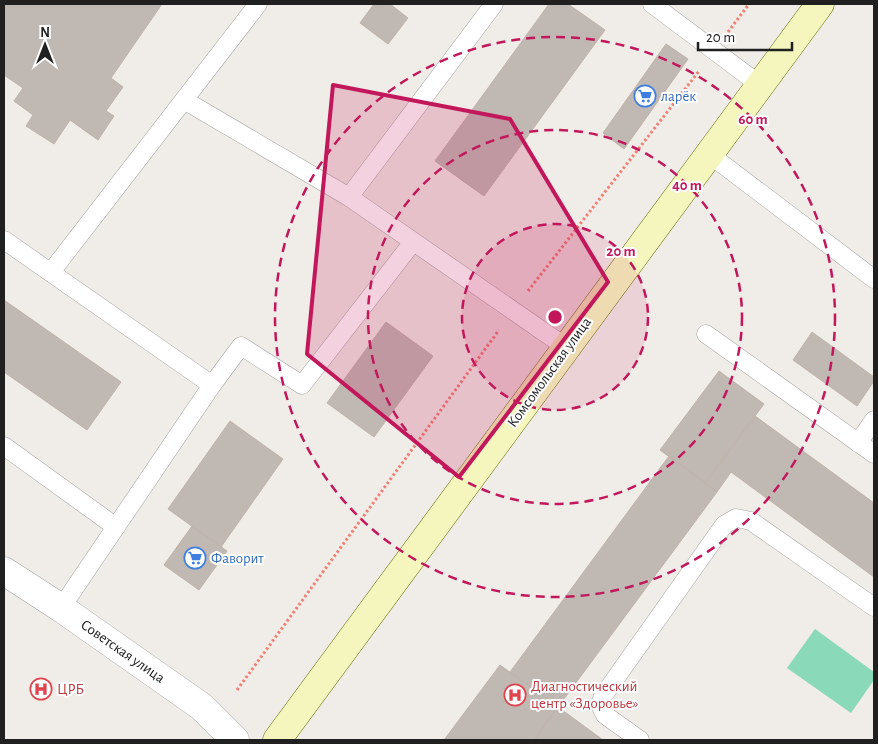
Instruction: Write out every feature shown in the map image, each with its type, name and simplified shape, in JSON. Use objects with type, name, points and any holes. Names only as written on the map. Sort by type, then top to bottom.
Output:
[{"type":"main road","name":"Комсомольская улица","points":[[277,740],[820,4]]},
{"type":"street","name":"Советская улица","points":[[4,571],[61,608],[202,707],[235,740]]},
{"type":"lane","points":[[50,272],[258,4]]},
{"type":"lane","points":[[349,197],[494,4]]},
{"type":"lane","points":[[652,4],[760,85]]},
{"type":"lane","points":[[184,100],[349,197],[567,348]]},
{"type":"lane","points":[[709,154],[874,279]]},
{"type":"lane","points":[[4,240],[212,385]]},
{"type":"lane","points":[[61,608],[212,385],[241,346],[302,385],[413,242]]},
{"type":"lane","points":[[706,334],[874,454]]},
{"type":"lane","points":[[858,443],[874,420]]},
{"type":"lane","points":[[4,446],[116,527]]},
{"type":"lane","points":[[640,740],[605,715],[600,705],[603,696],[724,525],[736,518],[751,521],[874,607]]},
{"type":"path","points":[[237,690],[513,311],[715,51],[749,4]]},
{"type":"highlighted area","points":[[333,85],[510,119],[608,282],[459,477],[307,354]]},
{"type":"green space","points":[[815,629],[874,672],[874,680],[851,713],[787,668]]},
{"type":"building","points":[[4,4],[162,4],[111,78],[123,87],[106,111],[114,116],[98,140],[70,120],[54,144],[26,126],[33,115],[14,101],[23,88],[4,75]]},
{"type":"building","points":[[374,4],[390,4],[408,18],[388,44],[360,23]]},
{"type":"building","points":[[549,4],[568,4],[605,30],[484,196],[435,161]]},
{"type":"building","name":"ларёк","points":[[666,44],[688,59],[624,149],[603,133]]},
{"type":"building","points":[[4,300],[121,382],[87,430],[4,372]]},
{"type":"building","points":[[386,322],[433,356],[374,437],[327,403]]},
{"type":"building","points":[[812,332],[874,377],[874,381],[857,406],[793,360]]},
{"type":"building","points":[[719,371],[764,404],[705,483],[660,450]]},
{"type":"building","points":[[755,416],[874,503],[874,577],[731,472],[717,492],[705,483]]},
{"type":"building","points":[[230,421],[283,459],[221,547],[168,509]]},
{"type":"building","points":[[669,456],[717,492],[558,707],[510,672]]},
{"type":"building","name":"Фаворит","points":[[192,526],[227,551],[199,590],[164,565]]},
{"type":"building","points":[[500,665],[558,707],[534,740],[444,740]]},
{"type":"building","points":[[558,707],[599,737],[603,740],[534,740]]},
{"type":"place","name":"ларёк","points":[[645,96]]},
{"type":"place","name":"Фаворит","points":[[195,558]]},
{"type":"place","name":"ЦРБ","points":[[41,689]]},
{"type":"place","name":"Диагностический центр «Здоровье»","points":[[515,695]]}]
